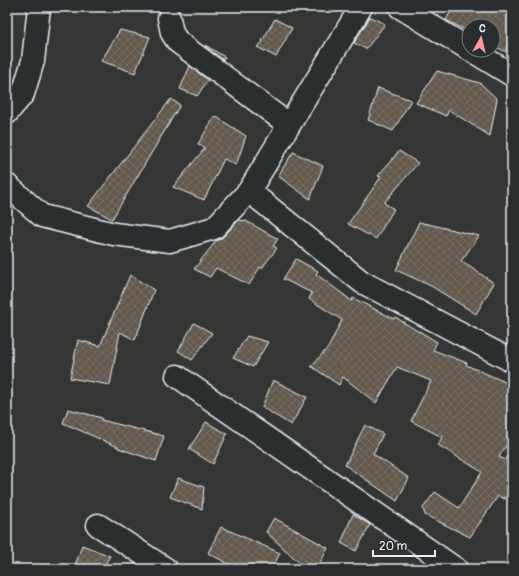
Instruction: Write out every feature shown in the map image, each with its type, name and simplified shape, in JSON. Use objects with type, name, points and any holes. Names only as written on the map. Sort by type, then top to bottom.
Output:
[{"type":"street","points":[[7,113],[23,94],[33,62],[39,7]]},
{"type":"street","points":[[7,185],[42,216],[114,234],[170,241],[214,228],[249,191],[361,7]]},
{"type":"street","points":[[400,7],[461,44]]},
{"type":"street","points":[[169,18],[172,33],[178,42],[289,125]]},
{"type":"street","points":[[483,58],[512,75]]},
{"type":"street","points":[[249,191],[362,282],[512,361]]},
{"type":"street","points":[[177,376],[456,569]]},
{"type":"street","points":[[98,525],[166,569]]},
{"type":"building","points":[[453,7],[512,7],[512,23],[506,52],[501,49],[501,18],[461,18],[461,28],[446,20]]},
{"type":"building","points":[[370,17],[385,24],[366,49],[354,43]]},
{"type":"building","points":[[275,19],[292,28],[276,57],[257,47],[263,42],[262,41]]},
{"type":"building","points":[[120,30],[150,37],[135,73],[101,61]]},
{"type":"building","points":[[205,46],[225,57],[223,60]]},
{"type":"building","points":[[190,66],[208,80],[197,96],[180,89]]},
{"type":"building","points":[[437,71],[480,83],[497,99],[490,136],[449,110],[446,116],[416,103]]},
{"type":"building","points":[[378,88],[411,100],[393,131],[368,120]]},
{"type":"building","points":[[171,99],[180,105],[112,219],[88,206]]},
{"type":"building","points":[[215,116],[246,136],[236,165],[224,159],[204,200],[173,187],[205,148],[198,144]]},
{"type":"building","points":[[399,151],[418,163],[384,203],[394,209],[376,239],[348,224],[381,177],[378,176]]},
{"type":"building","points":[[293,152],[323,166],[310,199],[278,176]]},
{"type":"building","points":[[239,220],[246,221],[278,239],[273,246],[277,248],[262,268],[260,267],[249,285],[216,268],[210,277],[194,269],[216,241],[223,237]]},
{"type":"building","points":[[419,222],[479,236],[461,261],[494,283],[476,314],[431,286],[396,270]]},
{"type":"building","points":[[296,259],[318,271],[316,274],[352,301],[353,298],[394,319],[395,317],[437,342],[433,350],[467,363],[466,365],[512,385],[512,436],[499,457],[512,463],[512,484],[505,499],[498,496],[470,537],[425,515],[423,508],[435,492],[459,508],[482,472],[438,445],[442,437],[411,421],[431,381],[397,367],[376,403],[343,377],[339,385],[311,366],[328,348],[342,320],[309,299],[312,293],[283,279]]},
{"type":"building","points":[[130,275],[154,290],[135,340],[120,332],[110,385],[70,378],[78,340],[100,346]]},
{"type":"building","points":[[194,323],[212,333],[192,360],[178,351]]},
{"type":"building","points":[[247,336],[268,342],[253,367],[233,358]]},
{"type":"building","points":[[273,380],[307,397],[291,425],[262,407]]},
{"type":"building","points":[[68,409],[102,418],[101,420],[164,436],[156,461],[118,448],[63,423]]},
{"type":"building","points":[[206,422],[227,434],[213,464],[189,449]]},
{"type":"building","points":[[365,425],[383,434],[373,454],[409,478],[397,501],[345,465]]},
{"type":"building","points":[[178,478],[204,487],[202,509],[170,497]]},
{"type":"building","points":[[353,514],[370,525],[356,551],[341,543]]},
{"type":"building","points":[[274,518],[328,548],[317,569],[306,569],[266,532]]},
{"type":"building","points":[[221,527],[280,553],[272,569],[238,569],[208,553]]},
{"type":"building","points":[[82,545],[110,556],[102,569],[74,569]]}]
